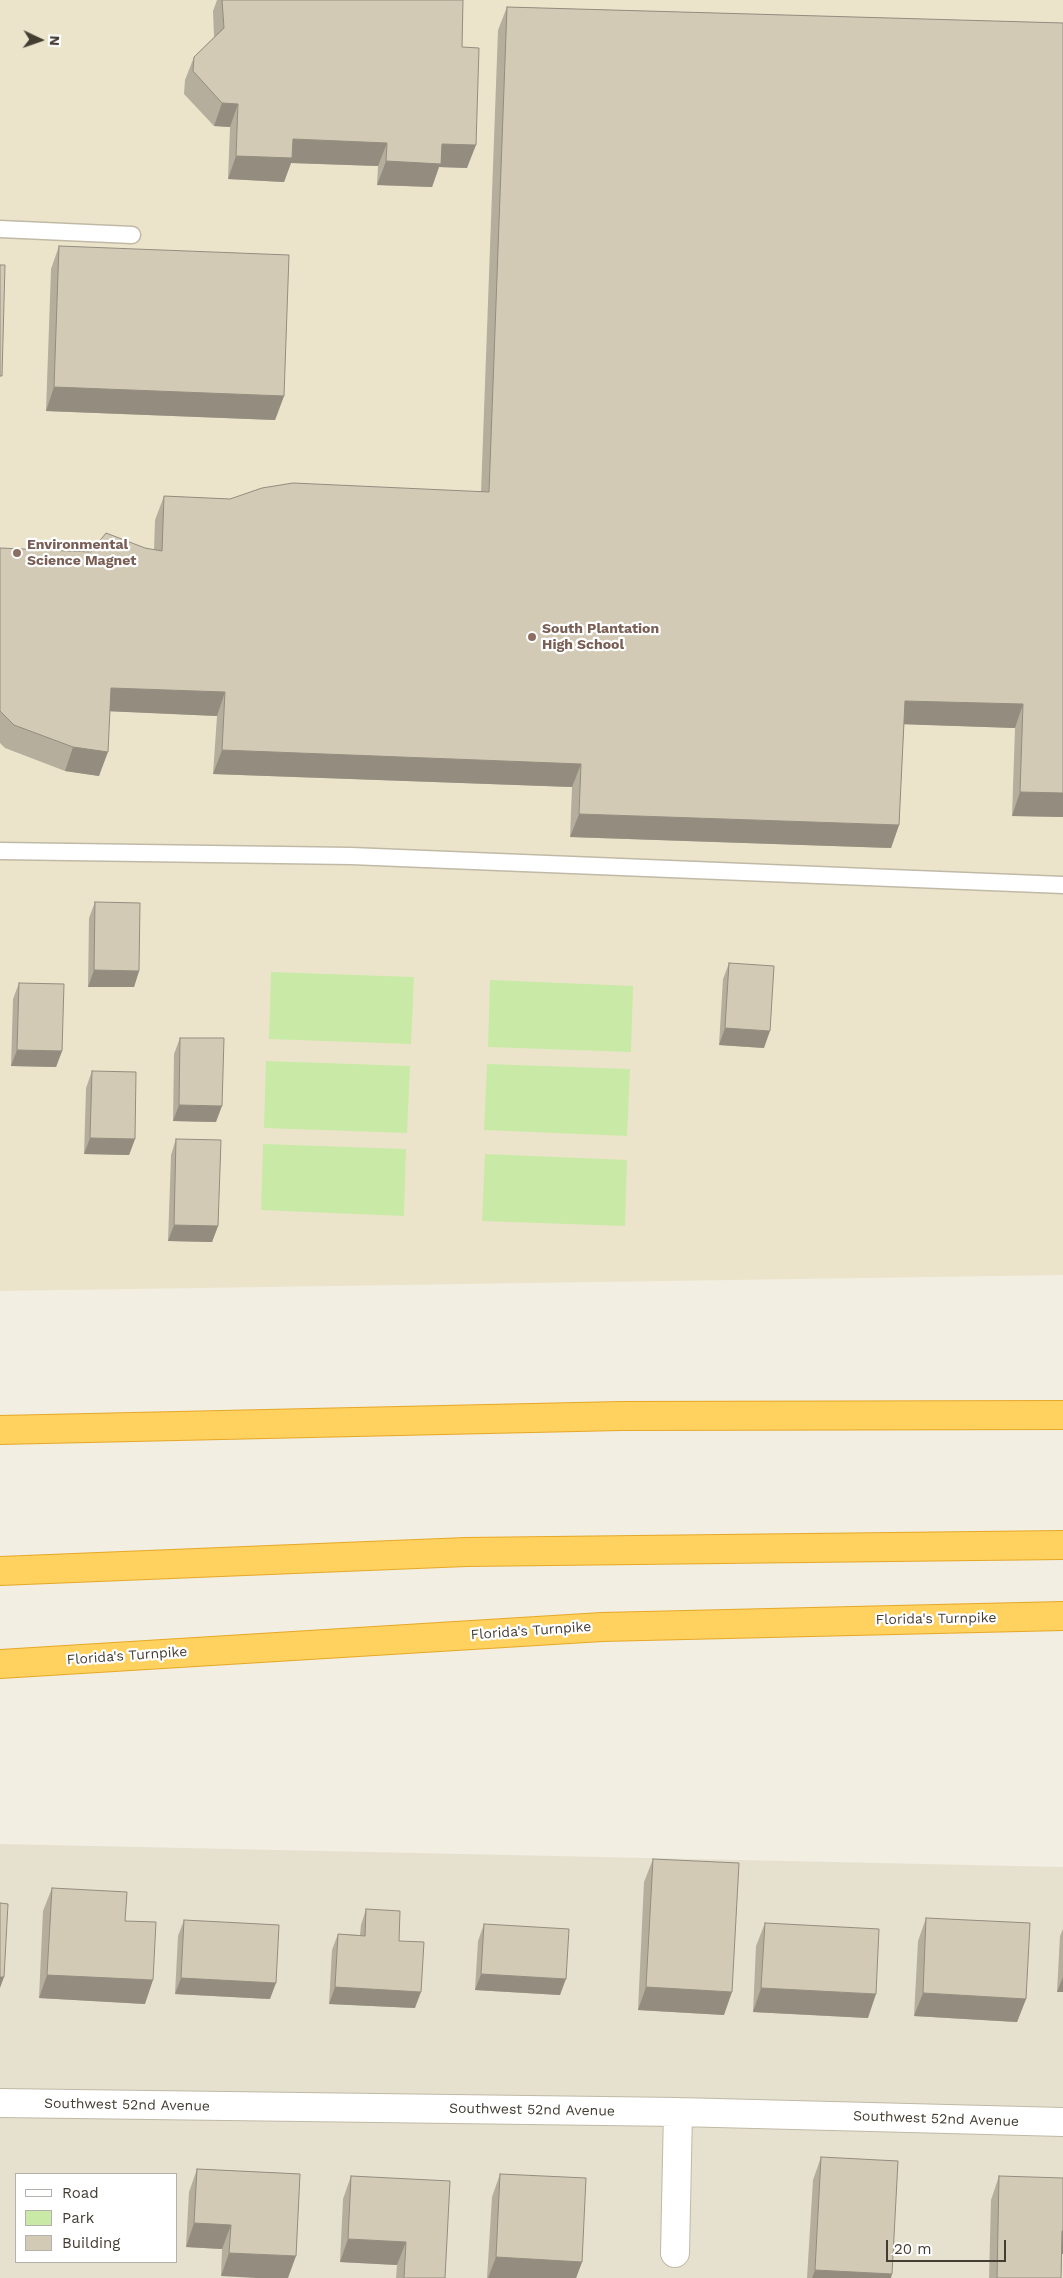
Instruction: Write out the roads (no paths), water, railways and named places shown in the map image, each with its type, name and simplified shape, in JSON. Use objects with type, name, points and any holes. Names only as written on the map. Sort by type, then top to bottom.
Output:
[{"type":"highway","points":[[0,1430],[621,1416],[1063,1415]]},
{"type":"highway","points":[[0,1571],[466,1552],[1063,1544]]},
{"type":"highway","name":"Florida's Turnpike","points":[[0,1664],[602,1627],[1063,1616]]},
{"type":"street","name":"Southwest 52nd Avenue","points":[[0,2103],[678,2112],[1063,2122]]},
{"type":"street","points":[[675,2253],[678,2112]]},
{"type":"lane","points":[[0,229],[132,235]]},
{"type":"lane","points":[[0,851],[352,856],[1063,885]]},
{"type":"place","name":"Environmental Science Magnet","points":[[17,553]]},
{"type":"place","name":"South Plantation High School","points":[[532,637]]}]
